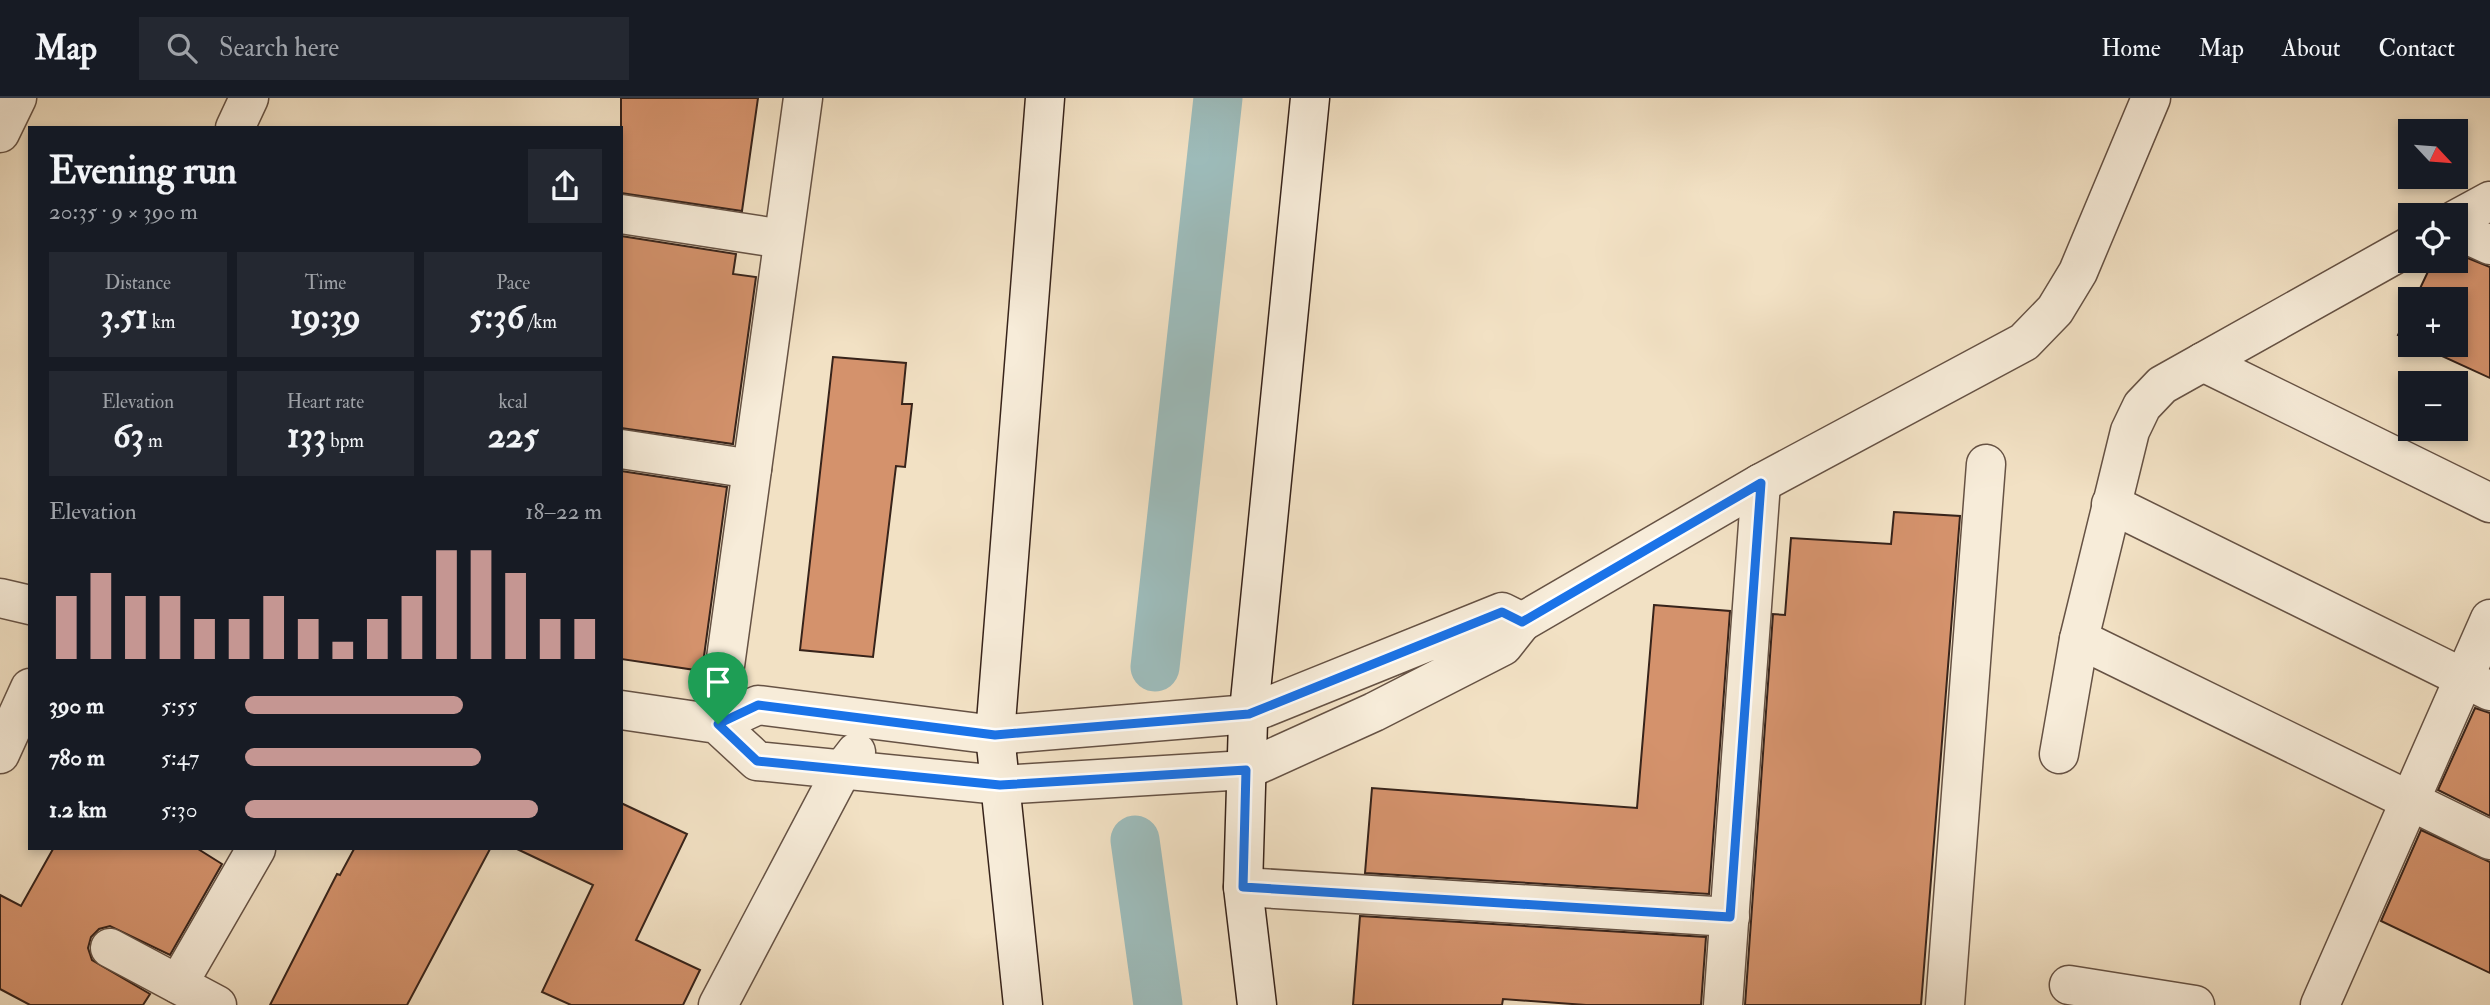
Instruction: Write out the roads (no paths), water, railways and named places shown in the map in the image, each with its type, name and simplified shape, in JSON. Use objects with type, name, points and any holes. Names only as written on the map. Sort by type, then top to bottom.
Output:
[{"type":"street","points":[[0,133],[16,98]]},
{"type":"street","points":[[237,126],[249,98]]},
{"type":"street","points":[[718,724],[803,98]]},
{"type":"street","points":[[1023,1005],[995,735],[1045,98]]},
{"type":"street","points":[[1257,1005],[1243,887],[1249,714],[1310,98]]},
{"type":"street","points":[[718,724],[757,761],[1000,785],[1246,770],[1374,712],[1503,646],[1522,622],[1761,483],[2024,342],[2054,310],[2078,272],[2151,98]]},
{"type":"street","points":[[2468,213],[2490,201]]},
{"type":"street","points":[[623,214],[783,239]]},
{"type":"street","points":[[2468,235],[2490,246]]},
{"type":"street","points":[[2059,754],[2079,639],[2111,504],[2130,431],[2142,406],[2162,385],[2398,253]]},
{"type":"street","points":[[2203,362],[2490,503]]},
{"type":"street","points":[[623,449],[752,468]]},
{"type":"street","points":[[1945,1005],[1986,464]]},
{"type":"street","points":[[1723,1005],[1761,483]]},
{"type":"street","points":[[2111,504],[2477,685]]},
{"type":"street","points":[[623,710],[718,724],[758,705],[995,735],[1249,714],[1502,612],[1522,622]]},
{"type":"street","points":[[2320,1005],[2410,800],[2477,685],[2490,619]]},
{"type":"street","points":[[2079,639],[2490,840]]},
{"type":"street","points":[[0,673],[28,686]]},
{"type":"street","points":[[0,754],[28,691]]},
{"type":"street","points":[[718,1005],[842,770],[879,722]]},
{"type":"street","points":[[178,984],[255,850]]},
{"type":"street","points":[[1243,887],[1730,917]]},
{"type":"street","points":[[110,948],[217,1005]]},
{"type":"street","points":[[2069,985],[2195,1005]]},
{"type":"waterway","points":[[1155,667],[1218,98]]},
{"type":"waterway","points":[[1135,840],[1158,1005]]}]
